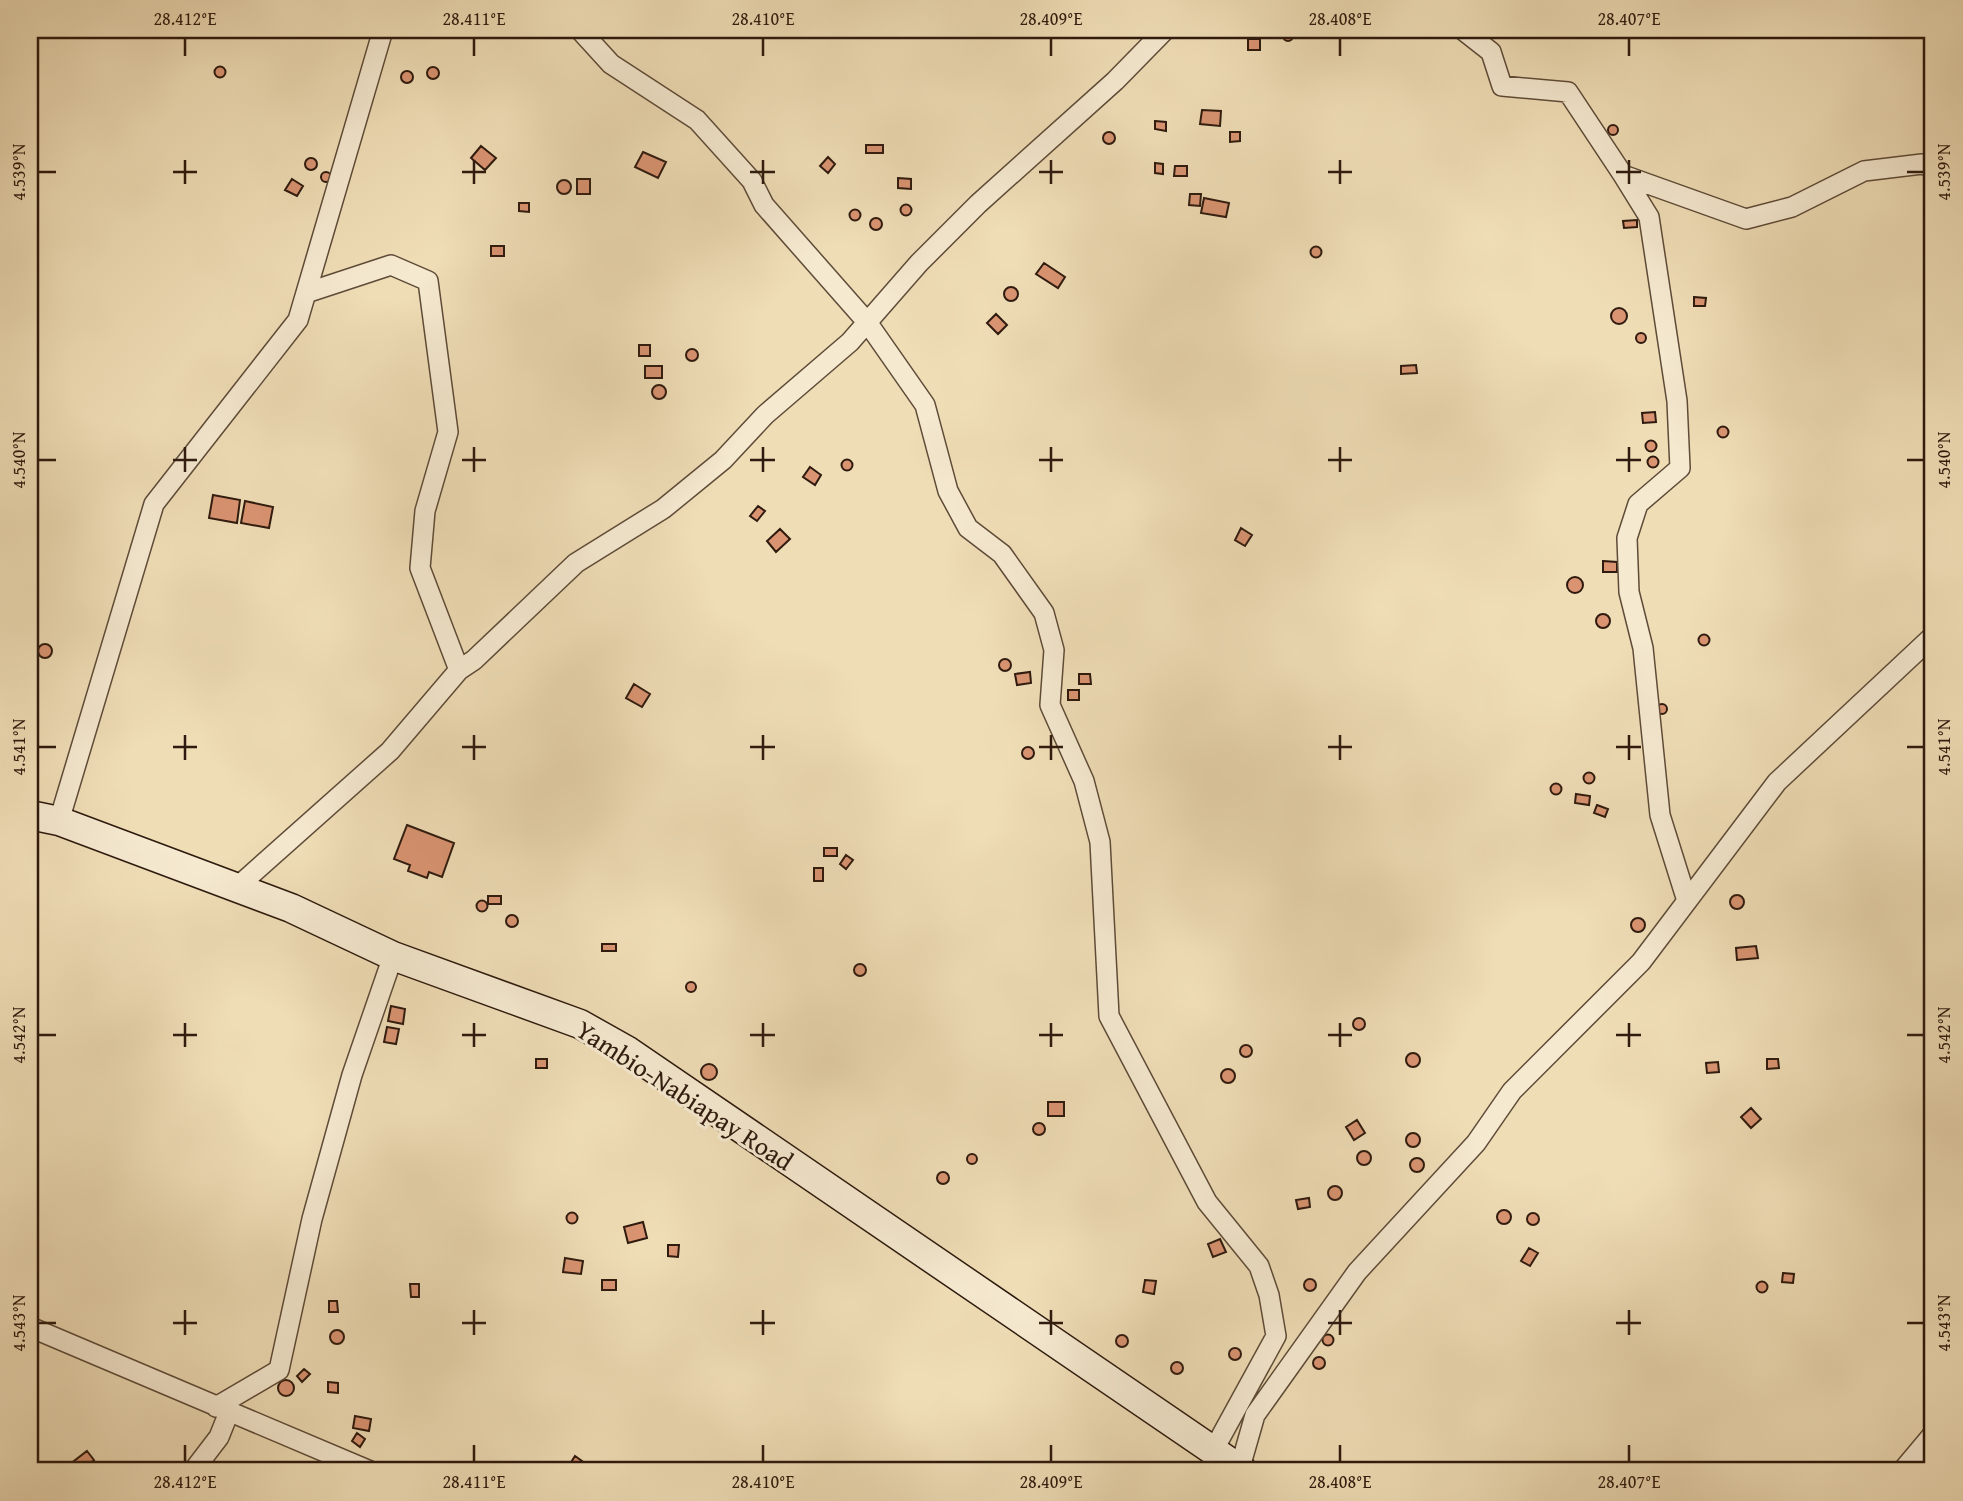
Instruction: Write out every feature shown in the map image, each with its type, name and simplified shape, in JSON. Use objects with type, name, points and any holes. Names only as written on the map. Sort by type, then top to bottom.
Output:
[{"type":"main road","name":"Yambio-Nabiapay Road","points":[[30,816],[59,821],[291,908],[393,956],[580,1024],[628,1051],[1241,1471]]},
{"type":"street","points":[[59,821],[154,504],[298,320],[383,30]]},
{"type":"street","points":[[580,30],[611,64],[697,121],[752,181],[764,205],[867,322],[925,405],[948,491],[968,528],[1002,554],[1044,613],[1054,650],[1050,705],[1084,781],[1100,842],[1109,1016],[1207,1202],[1259,1266],[1269,1295],[1276,1336],[1213,1451]]},
{"type":"street","points":[[235,889],[390,751],[458,670],[474,660],[576,563],[663,509],[723,460],[765,415],[850,342],[978,204],[1115,80],[1165,30]]},
{"type":"street","points":[[1463,30],[1491,52],[1503,86],[1568,92],[1649,218],[1677,401],[1680,468],[1638,504],[1627,538],[1629,592],[1643,648],[1660,815],[1687,901]]},
{"type":"street","points":[[1623,176],[1746,219],[1792,207],[1864,171],[1922,164],[1933,168]]},
{"type":"street","points":[[306,293],[391,265],[428,281],[449,432],[425,512],[420,568],[458,670]]},
{"type":"street","points":[[1241,1471],[1255,1415],[1357,1272],[1476,1143],[1512,1091],[1641,962],[1777,782],[1933,636]]},
{"type":"street","points":[[193,1471],[219,1437],[222,1409],[279,1370],[312,1219],[352,1075],[393,956]]},
{"type":"street","points":[[30,1327],[370,1471]]},
{"type":"street","points":[[1902,1471],[1933,1434]]},
{"type":"building","points":[[1288,31],[1292,32],[1292,40],[1288,41],[1284,40],[1283,36],[1284,32]]},
{"type":"building","points":[[1248,39],[1260,39],[1260,50],[1248,50]]},
{"type":"building","points":[[220,66],[226,72],[220,78],[214,72]]},
{"type":"building","points":[[433,67],[439,73],[433,79],[427,73]]},
{"type":"building","points":[[407,71],[413,77],[407,83],[401,77]]},
{"type":"building","points":[[1202,110],[1221,111],[1220,126],[1200,124]]},
{"type":"building","points":[[1155,121],[1166,122],[1166,131],[1155,129]]},
{"type":"building","points":[[1613,125],[1617,126],[1617,134],[1613,135],[1609,134],[1608,130],[1609,126]]},
{"type":"building","points":[[1109,132],[1115,138],[1109,144],[1103,138]]},
{"type":"building","points":[[1230,132],[1240,132],[1240,141],[1230,142]]},
{"type":"building","points":[[866,145],[883,145],[883,153],[866,153]]},
{"type":"building","points":[[481,146],[496,158],[485,170],[471,158]]},
{"type":"building","points":[[643,152],[666,162],[658,178],[635,167]]},
{"type":"building","points":[[828,157],[835,164],[828,173],[820,166]]},
{"type":"building","points":[[311,158],[317,164],[311,170],[305,164]]},
{"type":"building","points":[[1155,163],[1163,164],[1163,174],[1155,173]]},
{"type":"building","points":[[1175,166],[1187,166],[1187,176],[1174,176]]},
{"type":"building","points":[[326,172],[331,177],[326,182],[321,177]]},
{"type":"building","points":[[898,178],[911,179],[911,189],[898,188]]},
{"type":"building","points":[[292,179],[303,186],[297,196],[285,190]]},
{"type":"building","points":[[577,179],[590,179],[590,194],[577,194]]},
{"type":"building","points":[[564,180],[569,182],[569,192],[564,194],[559,192],[557,187],[559,182]]},
{"type":"building","points":[[1190,194],[1201,194],[1200,206],[1189,205]]},
{"type":"building","points":[[1204,198],[1229,203],[1226,217],[1201,213]]},
{"type":"building","points":[[519,203],[529,203],[529,212],[519,211]]},
{"type":"building","points":[[906,205],[910,206],[910,214],[906,215],[902,214],[901,210],[902,206]]},
{"type":"building","points":[[855,209],[861,215],[855,221],[849,215]]},
{"type":"building","points":[[876,218],[882,224],[876,230],[870,224]]},
{"type":"building","points":[[1637,220],[1637,227],[1624,228],[1623,221]]},
{"type":"building","points":[[491,246],[504,246],[504,256],[491,256]]},
{"type":"building","points":[[1316,247],[1320,248],[1320,256],[1316,257],[1312,256],[1311,252],[1312,248]]},
{"type":"building","points":[[1044,263],[1065,277],[1058,288],[1036,274]]},
{"type":"building","points":[[1008,287],[1014,287],[1018,294],[1014,301],[1008,301],[1004,297],[1004,291]]},
{"type":"building","points":[[1694,297],[1706,298],[1705,306],[1694,306]]},
{"type":"building","points":[[1619,308],[1625,310],[1625,322],[1619,324],[1613,322],[1611,316],[1613,310]]},
{"type":"building","points":[[996,314],[1007,325],[998,334],[987,323]]},
{"type":"building","points":[[1641,333],[1645,334],[1645,342],[1641,343],[1637,342],[1636,338],[1637,334]]},
{"type":"building","points":[[639,345],[650,345],[650,356],[639,356]]},
{"type":"building","points":[[687,350],[697,350],[697,360],[687,360]]},
{"type":"building","points":[[1416,365],[1417,373],[1401,374],[1401,366]]},
{"type":"building","points":[[645,366],[662,366],[662,378],[645,378]]},
{"type":"building","points":[[656,385],[662,385],[666,392],[662,399],[656,399],[652,395],[652,389]]},
{"type":"building","points":[[1655,412],[1656,422],[1643,423],[1642,413]]},
{"type":"building","points":[[1723,426],[1729,432],[1723,438],[1717,432]]},
{"type":"building","points":[[1651,441],[1655,442],[1655,450],[1651,451],[1647,450],[1646,446],[1647,442]]},
{"type":"building","points":[[1653,456],[1659,462],[1653,468],[1647,462]]},
{"type":"building","points":[[847,459],[853,465],[847,471],[841,465]]},
{"type":"building","points":[[810,467],[821,475],[815,485],[803,477]]},
{"type":"building","points":[[213,495],[240,500],[237,523],[209,518]]},
{"type":"building","points":[[245,501],[273,507],[269,528],[241,523]]},
{"type":"building","points":[[758,506],[765,511],[757,521],[750,516]]},
{"type":"building","points":[[1241,528],[1252,535],[1245,546],[1235,540]]},
{"type":"building","points":[[780,529],[790,539],[776,552],[767,541]]},
{"type":"building","points":[[1603,561],[1617,562],[1617,572],[1603,572]]},
{"type":"building","points":[[1575,577],[1583,585],[1575,593],[1567,585]]},
{"type":"building","points":[[1603,614],[1608,616],[1608,626],[1603,628],[1598,626],[1596,621],[1598,616]]},
{"type":"building","points":[[1704,634],[1710,640],[1704,646],[1698,640]]},
{"type":"building","points":[[45,644],[50,646],[50,656],[45,658],[40,656],[38,651],[40,646]]},
{"type":"building","points":[[1000,660],[1010,660],[1010,670],[1000,670]]},
{"type":"building","points":[[1030,672],[1031,683],[1017,685],[1015,674]]},
{"type":"building","points":[[1079,674],[1090,674],[1091,684],[1079,684]]},
{"type":"building","points":[[634,684],[650,694],[642,707],[626,698]]},
{"type":"building","points":[[1068,690],[1079,690],[1079,700],[1068,700]]},
{"type":"building","points":[[1662,704],[1666,705],[1666,713],[1662,714],[1658,713],[1657,709],[1658,705]]},
{"type":"building","points":[[1023,748],[1033,748],[1033,758],[1023,758]]},
{"type":"building","points":[[1589,772],[1595,778],[1589,784],[1583,778]]},
{"type":"building","points":[[1556,783],[1562,789],[1556,795],[1550,789]]},
{"type":"building","points":[[1576,794],[1590,796],[1589,805],[1575,803]]},
{"type":"building","points":[[1597,805],[1608,809],[1605,817],[1594,813]]},
{"type":"building","points":[[407,825],[454,843],[442,877],[429,872],[427,878],[408,871],[410,865],[394,859]]},
{"type":"building","points":[[824,848],[837,848],[837,856],[824,856]]},
{"type":"building","points":[[846,855],[853,860],[846,869],[840,864]]},
{"type":"building","points":[[814,868],[823,868],[823,881],[814,881]]},
{"type":"building","points":[[1737,895],[1742,897],[1742,907],[1737,909],[1732,907],[1730,902],[1732,897]]},
{"type":"building","points":[[488,896],[501,896],[501,904],[488,904]]},
{"type":"building","points":[[482,901],[486,902],[486,910],[482,911],[478,910],[477,906],[478,902]]},
{"type":"building","points":[[512,915],[518,921],[512,927],[506,921]]},
{"type":"building","points":[[1638,918],[1643,920],[1643,930],[1638,932],[1633,930],[1631,925],[1633,920]]},
{"type":"building","points":[[602,944],[616,944],[616,951],[602,951]]},
{"type":"building","points":[[1756,946],[1758,958],[1737,960],[1736,948]]},
{"type":"building","points":[[860,964],[866,970],[860,976],[854,970]]},
{"type":"building","points":[[691,982],[695,983],[695,991],[691,992],[687,991],[686,987],[687,983]]},
{"type":"building","points":[[391,1006],[405,1009],[403,1024],[388,1021]]},
{"type":"building","points":[[1354,1019],[1364,1019],[1364,1029],[1354,1029]]},
{"type":"building","points":[[387,1027],[399,1029],[396,1044],[384,1042]]},
{"type":"building","points":[[1241,1046],[1251,1046],[1251,1056],[1241,1056]]},
{"type":"building","points":[[1413,1053],[1418,1055],[1418,1065],[1413,1067],[1408,1065],[1406,1060],[1408,1055]]},
{"type":"building","points":[[536,1059],[547,1059],[547,1068],[536,1068]]},
{"type":"building","points":[[1767,1059],[1778,1059],[1779,1068],[1767,1069]]},
{"type":"building","points":[[1718,1062],[1719,1072],[1707,1073],[1706,1063]]},
{"type":"building","points":[[709,1064],[717,1072],[709,1080],[701,1072]]},
{"type":"building","points":[[1228,1069],[1233,1071],[1233,1081],[1228,1083],[1223,1081],[1221,1076],[1223,1071]]},
{"type":"building","points":[[1048,1102],[1064,1102],[1064,1116],[1048,1116]]},
{"type":"building","points":[[1751,1108],[1761,1119],[1751,1128],[1741,1117]]},
{"type":"building","points":[[1357,1120],[1365,1133],[1354,1140],[1346,1127]]},
{"type":"building","points":[[1034,1124],[1044,1124],[1044,1134],[1034,1134]]},
{"type":"building","points":[[1413,1133],[1418,1135],[1418,1145],[1413,1147],[1408,1145],[1406,1140],[1408,1135]]},
{"type":"building","points":[[1364,1151],[1369,1153],[1369,1163],[1364,1165],[1359,1163],[1357,1158],[1359,1153]]},
{"type":"building","points":[[972,1154],[976,1155],[976,1163],[972,1164],[968,1163],[967,1159],[968,1155]]},
{"type":"building","points":[[1417,1158],[1422,1160],[1422,1170],[1417,1172],[1412,1170],[1410,1165],[1412,1160]]},
{"type":"building","points":[[938,1173],[948,1173],[948,1183],[938,1183]]},
{"type":"building","points":[[1335,1186],[1340,1188],[1340,1198],[1335,1200],[1330,1198],[1328,1193],[1330,1188]]},
{"type":"building","points":[[1309,1198],[1310,1207],[1298,1209],[1296,1200]]},
{"type":"building","points":[[1504,1210],[1509,1212],[1509,1222],[1504,1224],[1499,1222],[1497,1217],[1499,1212]]},
{"type":"building","points":[[572,1212],[578,1218],[572,1224],[566,1218]]},
{"type":"building","points":[[1533,1213],[1539,1219],[1533,1225],[1527,1219]]},
{"type":"building","points":[[643,1222],[647,1238],[628,1243],[624,1227]]},
{"type":"building","points":[[1220,1239],[1226,1252],[1213,1257],[1208,1244]]},
{"type":"building","points":[[668,1245],[679,1245],[678,1257],[668,1256]]},
{"type":"building","points":[[1529,1248],[1538,1253],[1530,1266],[1521,1261]]},
{"type":"building","points":[[565,1258],[583,1261],[581,1274],[563,1272]]},
{"type":"building","points":[[1783,1273],[1794,1274],[1793,1283],[1782,1282]]},
{"type":"building","points":[[1310,1279],[1316,1285],[1310,1291],[1304,1285]]},
{"type":"building","points":[[602,1280],[616,1280],[616,1290],[602,1290]]},
{"type":"building","points":[[1145,1280],[1156,1281],[1154,1294],[1143,1292]]},
{"type":"building","points":[[1762,1282],[1766,1283],[1766,1291],[1762,1292],[1758,1291],[1757,1287],[1758,1283]]},
{"type":"building","points":[[410,1284],[419,1284],[419,1297],[411,1297]]},
{"type":"building","points":[[329,1301],[337,1301],[338,1312],[329,1312]]},
{"type":"building","points":[[337,1330],[342,1332],[342,1342],[337,1344],[332,1342],[330,1337],[332,1332]]},
{"type":"building","points":[[1328,1334],[1334,1340],[1328,1346],[1322,1340]]},
{"type":"building","points":[[1117,1336],[1127,1336],[1127,1346],[1117,1346]]},
{"type":"building","points":[[1230,1349],[1240,1349],[1240,1359],[1230,1359]]},
{"type":"building","points":[[1319,1357],[1325,1363],[1319,1369],[1313,1363]]},
{"type":"building","points":[[1172,1363],[1182,1363],[1182,1373],[1172,1373]]},
{"type":"building","points":[[304,1369],[310,1374],[302,1382],[297,1376]]},
{"type":"building","points":[[283,1380],[289,1380],[294,1388],[292,1394],[283,1396],[278,1391],[278,1385]]},
{"type":"building","points":[[328,1382],[338,1383],[338,1393],[328,1392]]},
{"type":"building","points":[[355,1416],[371,1419],[369,1431],[353,1428]]},
{"type":"building","points":[[357,1433],[365,1439],[360,1447],[352,1441]]},
{"type":"building","points":[[87,1451],[94,1460],[81,1470],[74,1461]]},
{"type":"building","points":[[575,1456],[582,1461],[577,1469],[570,1464]]}]
